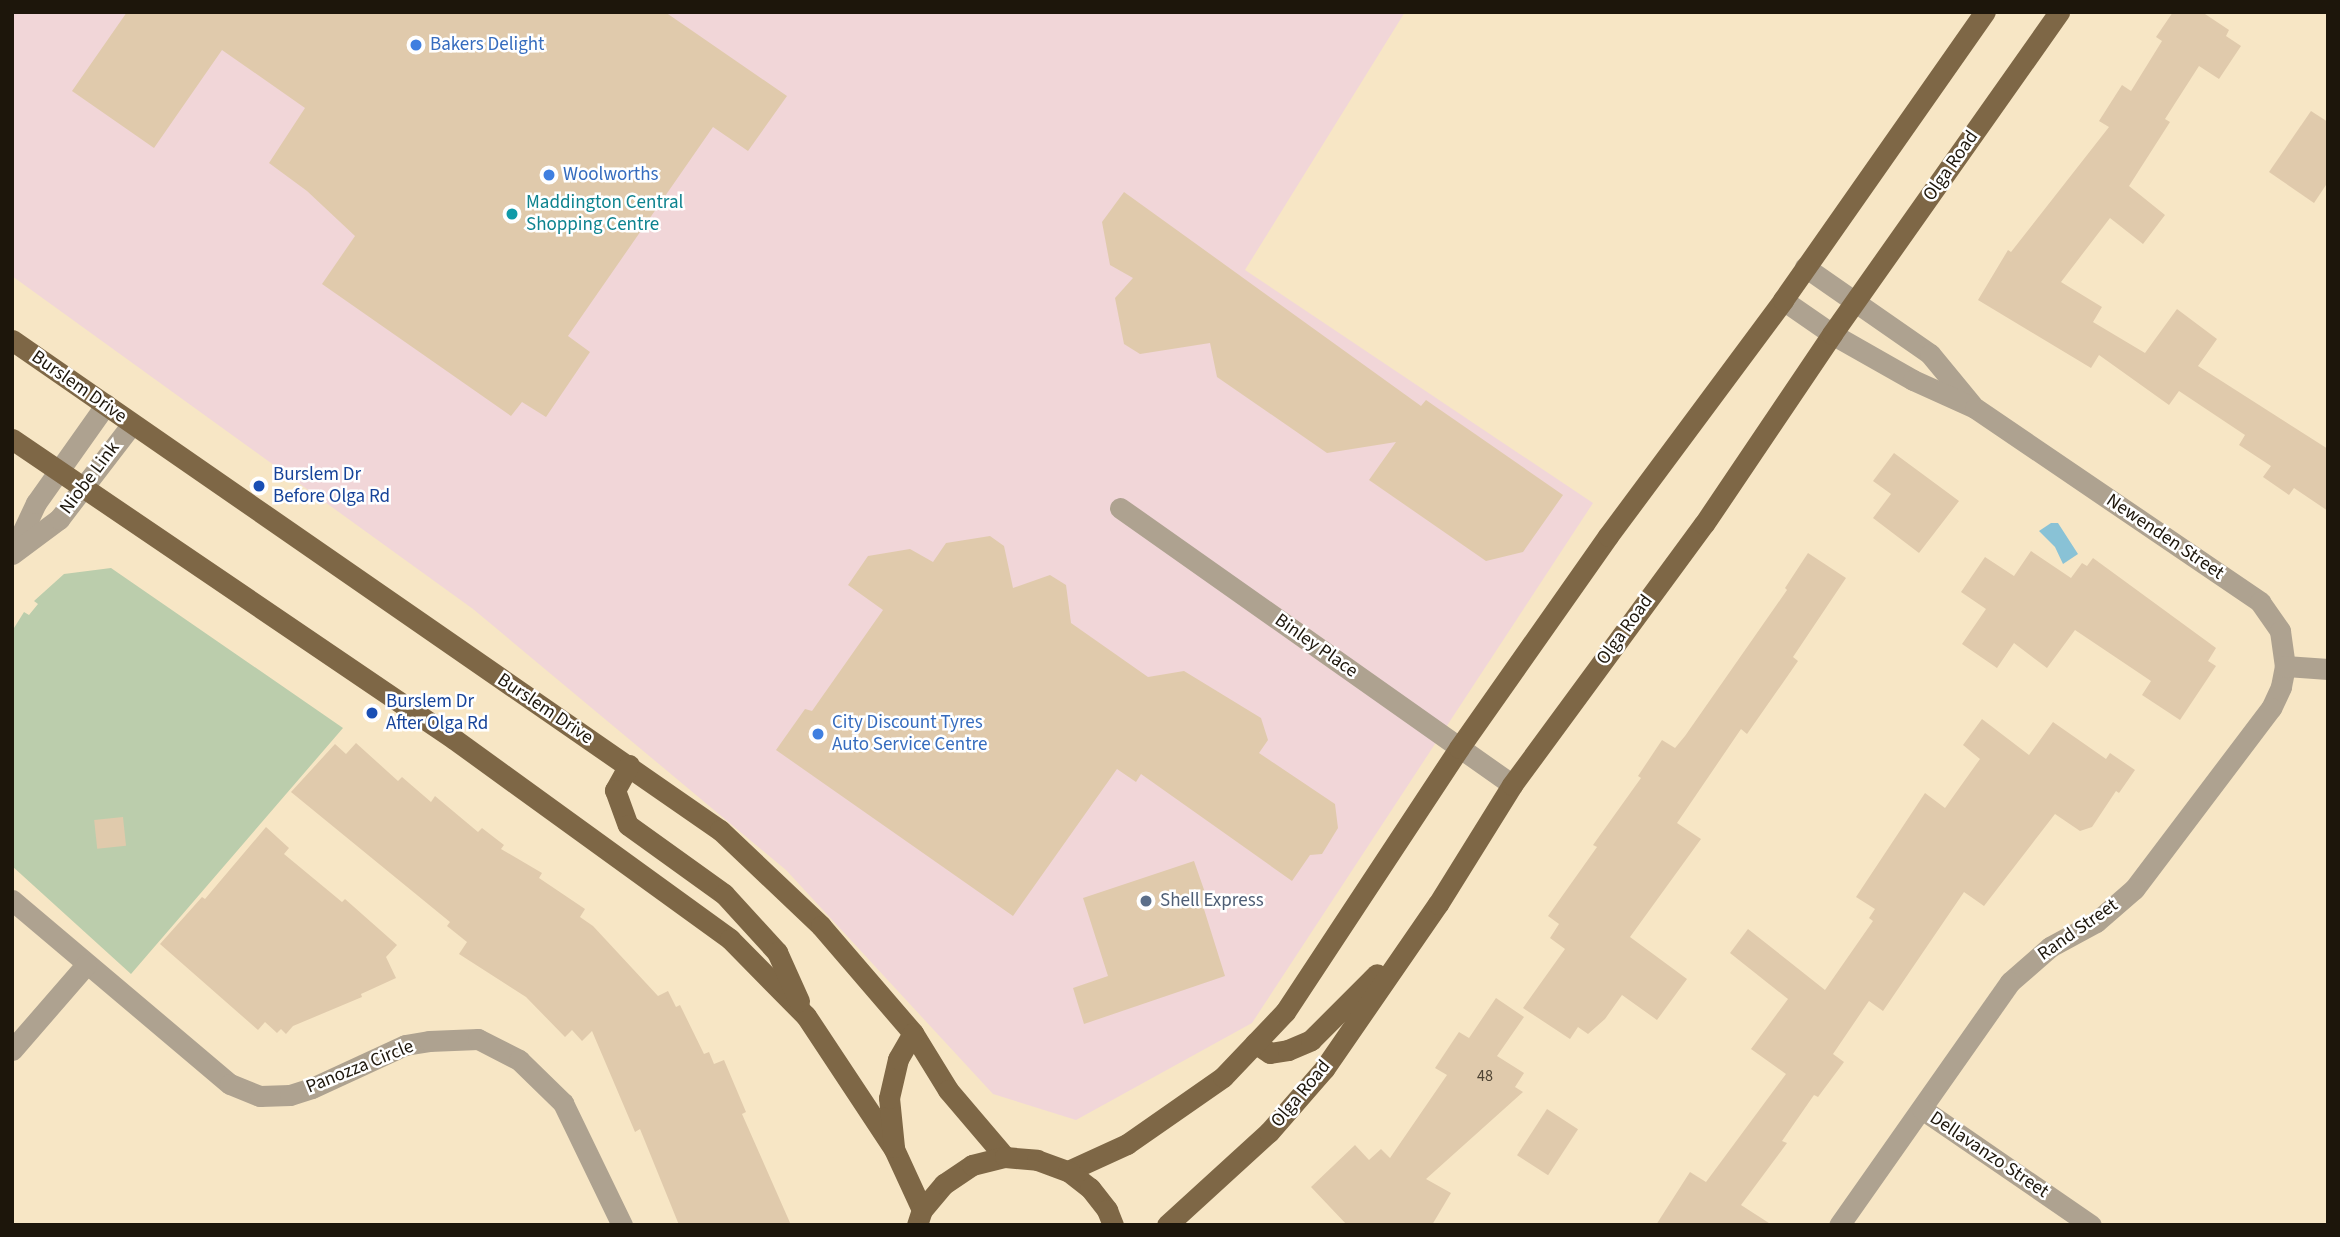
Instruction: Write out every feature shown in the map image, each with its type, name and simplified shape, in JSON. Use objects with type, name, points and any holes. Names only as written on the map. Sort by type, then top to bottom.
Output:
[{"type":"main road","points":[[1068,1171],[1126,1144],[1223,1077],[1285,1012],[1458,748],[1608,536],[1783,300],[1985,12]]},
{"type":"main road","name":"Olga Road","points":[[1167,1225],[1269,1132],[1324,1069],[1438,904],[1512,785],[1704,524],[1832,334],[2059,12]]},
{"type":"main road","name":"Burslem Drive","points":[[12,340],[720,830],[821,926],[913,1032],[948,1090],[1005,1157]]},
{"type":"main road","points":[[12,439],[454,738],[730,939],[806,1016]]},
{"type":"main road","points":[[629,765],[615,790],[628,825],[724,894],[777,952],[806,1016],[894,1149],[919,1217]]},
{"type":"main road","points":[[1255,1044],[1270,1053],[1288,1050],[1311,1040],[1361,992],[1438,904]]},
{"type":"main road","points":[[894,1149],[889,1098],[898,1059],[913,1032]]},
{"type":"main road","points":[[919,1217],[944,1184],[972,1165],[1005,1157],[1037,1160],[1068,1171],[1090,1188],[1107,1210],[1113,1225]]},
{"type":"street","name":"Newenden Street","points":[[1805,267],[1930,355],[1975,408]]},
{"type":"street","name":"Newenden Street","points":[[1783,300],[1832,334],[1913,380],[1975,408],[2260,602],[2280,631],[2285,666]]},
{"type":"street","name":"Niobe Link","points":[[12,554],[36,503],[106,404]]},
{"type":"street","name":"Niobe Link","points":[[12,554],[59,519],[132,424]]},
{"type":"street","name":"Binley Place","points":[[1120,508],[1512,785]]},
{"type":"street","points":[[2285,666],[2328,669]]},
{"type":"street","name":"Rand Street","points":[[1839,1225],[2010,982],[2050,947],[2096,922],[2134,889],[2271,708],[2281,687],[2285,666]]},
{"type":"street","name":"Panozza Circle","points":[[12,900],[230,1084],[260,1096],[290,1095],[312,1088],[405,1045],[478,1039],[519,1060],[563,1103],[622,1225]]},
{"type":"street","points":[[12,1049],[86,965]]},
{"type":"street","name":"Dellavanzo Street","points":[[1922,1109],[2091,1225]]},
{"type":"shaded area","points":[[12,12],[1405,12],[1245,270],[1593,503],[1252,1023],[1076,1120],[993,1094],[786,870],[473,609],[12,276]]},
{"type":"green space","points":[[111,568],[343,728],[131,974],[12,866],[14,628],[24,612],[29,615],[38,604],[34,601],[64,574]]},
{"type":"water","points":[[2051,523],[2058,523],[2078,554],[2063,564],[2055,547],[2039,531]]},
{"type":"building","name":"Maddington Central Shopping Centre","points":[[127,12],[665,12],[787,96],[748,151],[713,127],[568,336],[590,352],[546,417],[522,402],[511,416],[322,284],[355,236],[307,191],[269,163],[305,108],[222,50],[154,148],[72,91]]},
{"type":"building","points":[[2173,12],[2202,12],[2229,30],[2226,36],[2241,46],[2219,79],[2199,66],[2165,119],[2170,122],[2129,186],[2165,215],[2143,244],[2110,218],[2061,282],[2102,307],[2093,322],[2145,353],[2177,309],[2217,339],[2198,366],[2328,449],[2328,511],[2294,488],[2289,495],[2263,477],[2271,466],[2239,445],[2245,435],[2179,391],[2169,405],[2099,355],[2091,368],[1978,300],[2008,250],[2011,252],[2109,127],[2099,121],[2122,85],[2131,91],[2162,41],[2156,37]]},
{"type":"building","points":[[2311,111],[2328,122],[2328,182],[2314,203],[2269,172]]},
{"type":"building","points":[[1124,192],[1421,406],[1426,400],[1563,495],[1523,552],[1486,561],[1369,480],[1396,442],[1327,453],[1217,377],[1210,343],[1140,354],[1124,344],[1115,298],[1133,278],[1110,265],[1102,222]]},
{"type":"building","points":[[1894,453],[1959,501],[1919,553],[1873,518],[1891,494],[1873,481]]},
{"type":"building","points":[[990,536],[1004,546],[1013,588],[1050,575],[1066,585],[1071,623],[1148,677],[1184,671],[1261,718],[1268,740],[1259,753],[1335,804],[1338,828],[1322,854],[1310,855],[1292,881],[1141,774],[1136,782],[1117,769],[1013,916],[776,750],[805,709],[812,711],[883,610],[848,585],[868,556],[910,549],[933,562],[946,543]]},
{"type":"building","points":[[2031,551],[2071,578],[2082,563],[2087,566],[2093,558],[2216,648],[2208,661],[2216,666],[2180,720],[2142,695],[2151,681],[2075,630],[2047,668],[2014,643],[1997,668],[1962,644],[1986,609],[1961,592],[1985,557],[2014,576]]},
{"type":"building","points":[[1808,553],[1846,578],[1793,657],[1798,661],[1747,734],[1741,729],[1677,823],[1701,839],[1630,937],[1687,979],[1657,1020],[1622,995],[1605,1019],[1588,1034],[1578,1027],[1570,1039],[1523,1008],[1565,949],[1550,938],[1559,924],[1548,916],[1597,847],[1593,845],[1641,778],[1638,776],[1662,740],[1675,748],[1685,736],[1787,590],[1785,588]]},
{"type":"building","points":[[1982,719],[2029,755],[2053,722],[2106,759],[2110,753],[2135,770],[2119,793],[2116,791],[2092,827],[2080,831],[2055,814],[1984,906],[1964,892],[1883,1011],[1869,1001],[1833,1054],[1844,1062],[1818,1097],[1814,1095],[1782,1141],[1787,1143],[1741,1205],[1772,1225],[1656,1225],[1690,1172],[1706,1182],[1786,1074],[1751,1049],[1788,999],[1730,953],[1748,929],[1825,990],[1873,921],[1869,918],[1875,909],[1856,897],[1925,793],[1945,808],[1980,759],[1963,745]]},
{"type":"building","points":[[356,743],[398,781],[402,777],[431,802],[435,796],[478,832],[482,828],[504,845],[501,849],[542,873],[539,878],[585,909],[580,917],[593,926],[658,996],[668,991],[676,1007],[680,1005],[704,1054],[709,1052],[714,1064],[724,1060],[746,1112],[742,1114],[791,1225],[679,1225],[640,1129],[635,1132],[592,1031],[582,1041],[572,1030],[565,1037],[526,997],[459,954],[467,942],[447,926],[450,922],[291,792],[335,744],[346,754]]},
{"type":"building","points":[[123,817],[126,846],[97,849],[94,820]]},
{"type":"building","points":[[266,827],[289,848],[284,854],[342,902],[345,899],[397,945],[386,957],[396,978],[361,994],[362,997],[293,1026],[286,1034],[281,1029],[277,1033],[265,1022],[258,1030],[160,944],[202,897],[205,899]]},
{"type":"building","points":[[1194,861],[1209,904],[1203,906],[1225,976],[1084,1024],[1073,988],[1108,976],[1083,898]]},
{"type":"building","points":[[1496,998],[1524,1017],[1497,1056],[1524,1073],[1515,1087],[1523,1092],[1426,1179],[1451,1193],[1432,1225],[1347,1225],[1311,1187],[1355,1145],[1369,1160],[1381,1149],[1390,1158],[1447,1075],[1435,1068],[1459,1032],[1469,1038]]},
{"type":"building","points":[[1547,1109],[1578,1129],[1548,1175],[1517,1155]]},
{"type":"place","name":"Bakers Delight","points":[[416,45]]},
{"type":"place","name":"Woolworths","points":[[549,175]]},
{"type":"place","name":"Maddington Central Shopping Centre","points":[[512,214]]},
{"type":"place","name":"Burslem Dr Before Olga Rd","points":[[259,486]]},
{"type":"place","name":"Burslem Dr After Olga Rd","points":[[372,713]]},
{"type":"place","name":"City Discount Tyres Auto Service Centre","points":[[818,734]]},
{"type":"place","name":"Shell Express","points":[[1146,901]]}]
